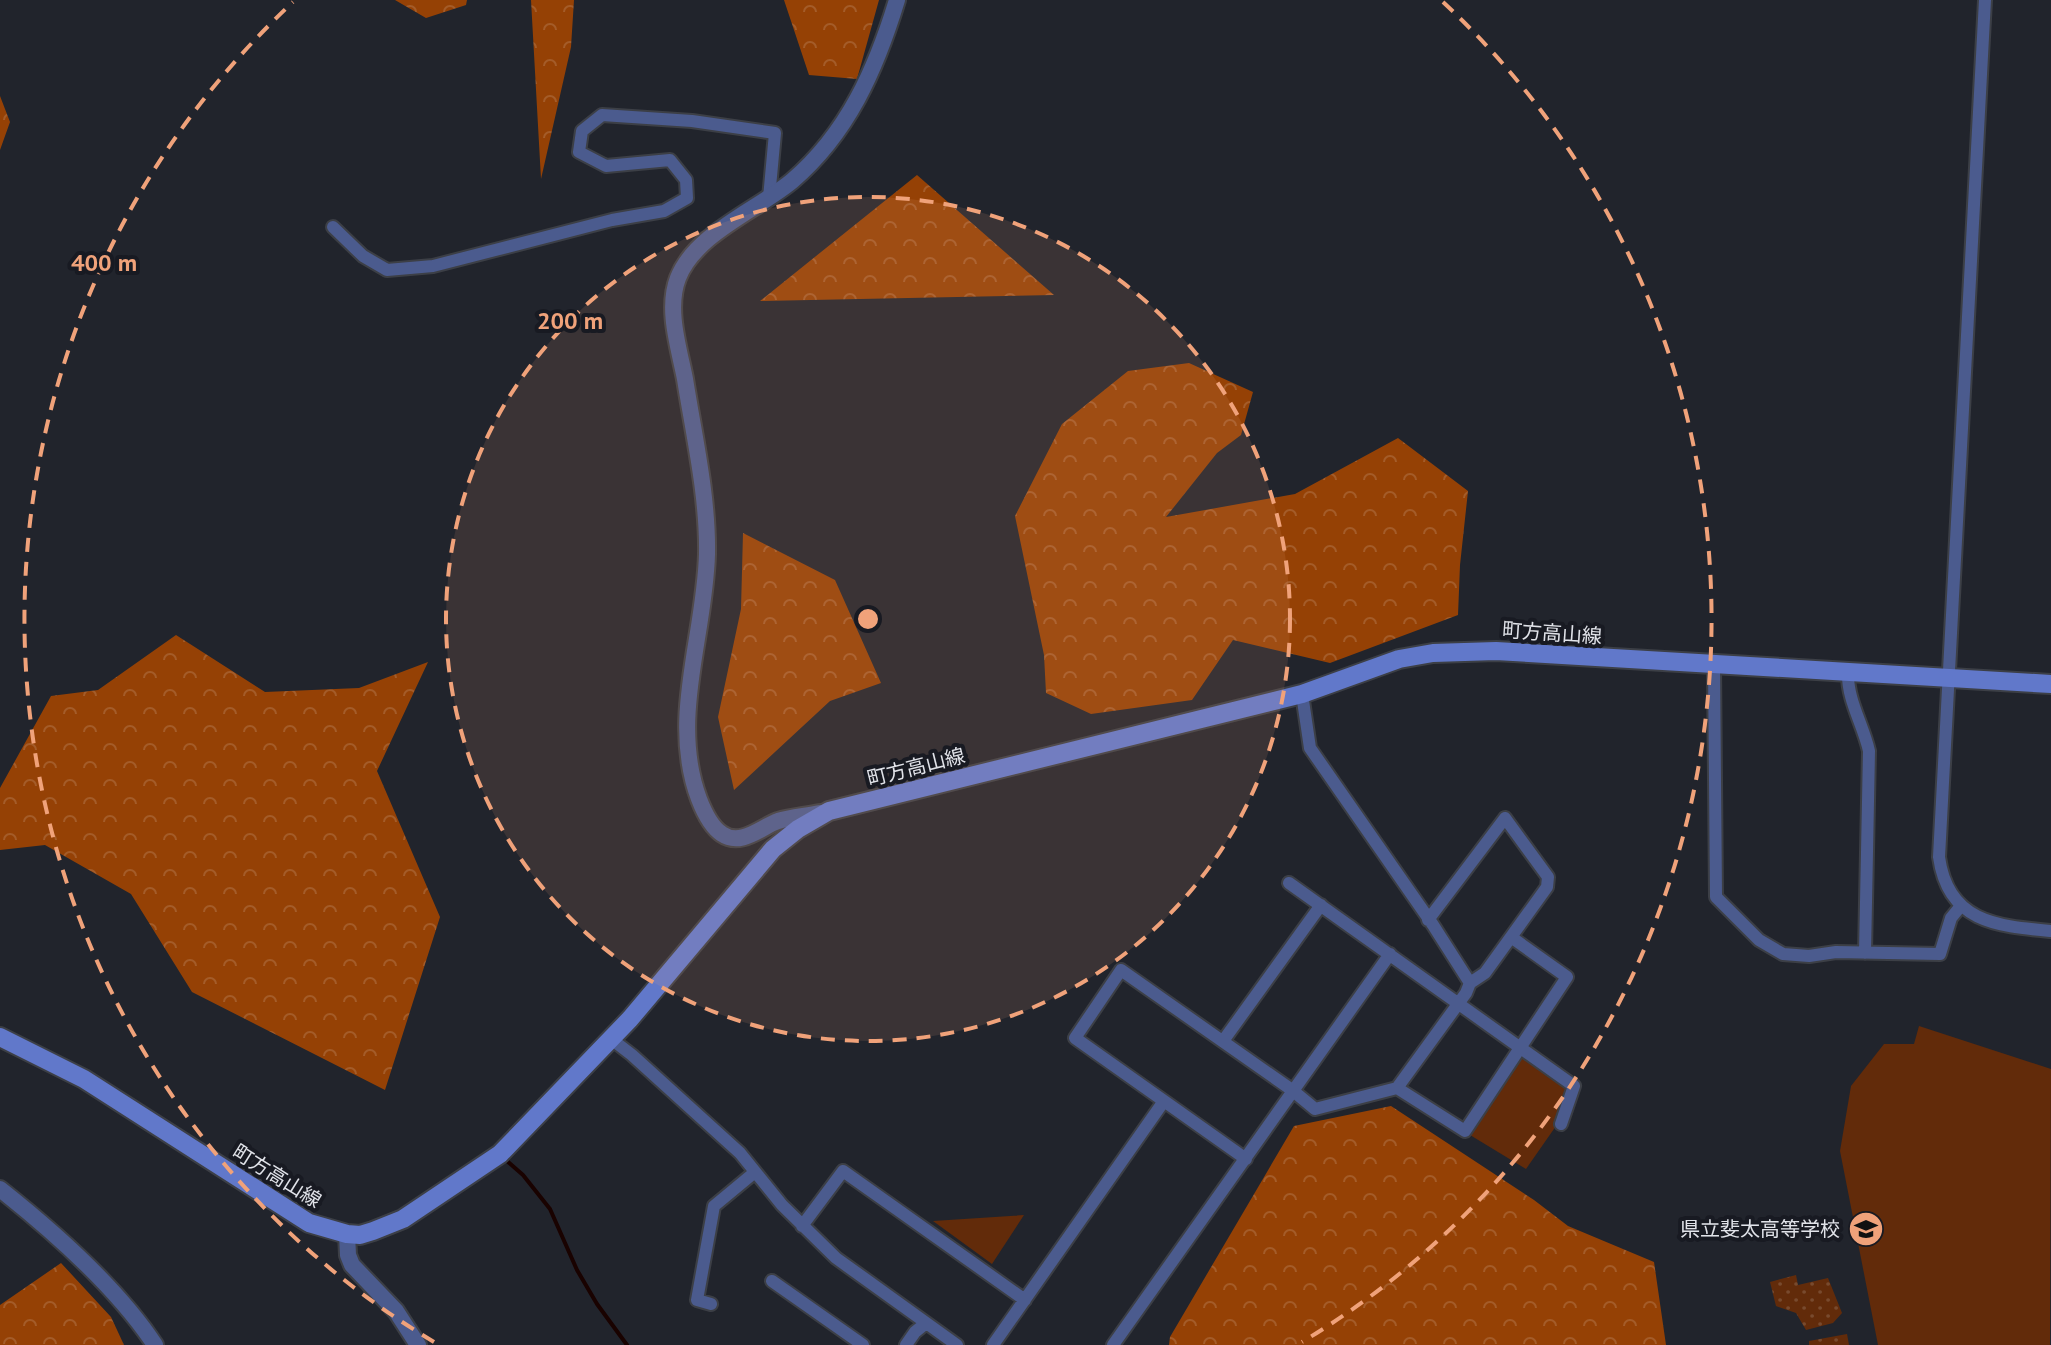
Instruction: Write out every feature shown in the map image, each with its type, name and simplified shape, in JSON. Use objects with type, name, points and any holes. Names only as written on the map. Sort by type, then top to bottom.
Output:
[{"type":"main road","name":"町方高山線","points":[[0,1037],[84,1079],[309,1223],[360,1235],[403,1219],[500,1154],[630,1019],[773,849],[829,811],[1302,694],[1399,659],[1433,653],[1496,651],[2051,684]]},
{"type":"street","points":[[829,811],[777,822],[745,837],[733,839],[714,827],[691,772],[686,732],[707,548],[695,443],[673,307],[678,278],[700,246],[769,198],[814,160],[845,122],[873,71],[897,0]]},
{"type":"street","points":[[1985,0],[1939,857],[1945,881],[1960,907],[1995,922],[2051,931]]},
{"type":"street","points":[[333,227],[363,256],[387,270],[433,266],[612,220],[664,211],[687,198],[686,180],[670,160],[606,166],[579,152],[582,131],[602,115],[692,121],[775,133],[769,198]]},
{"type":"street","points":[[1714,664],[1716,897],[1759,940],[1783,954],[1940,954],[1951,918],[1960,907]]},
{"type":"street","points":[[1848,672],[1847,690],[1869,751],[1865,953]]},
{"type":"street","points":[[1302,694],[1310,748],[1470,983]]},
{"type":"street","points":[[1246,1159],[1075,1038],[1121,970],[1315,1109],[1397,1088],[1470,983],[1485,973],[1547,887],[1548,877],[1505,818],[1428,920]]},
{"type":"street","points":[[1289,883],[1574,1086],[1561,1124]]},
{"type":"street","points":[[1223,1041],[1321,905]]},
{"type":"street","points":[[1397,1088],[1465,1131],[1567,977],[1511,937]]},
{"type":"street","points":[[1113,1345],[1390,954]]},
{"type":"street","points":[[610,1038],[740,1153],[802,1226],[836,1258],[957,1345]]},
{"type":"street","points":[[993,1345],[1164,1101]]},
{"type":"street","points":[[802,1226],[843,1171],[1025,1300]]},
{"type":"street","points":[[711,1304],[697,1300],[714,1206],[755,1172]]},
{"type":"street","points":[[0,1189],[28,1211],[114,1293],[155,1345]]},
{"type":"street","points":[[347,1234],[352,1265],[396,1311],[418,1345]]},
{"type":"street","points":[[772,1281],[863,1345]]},
{"type":"street","points":[[906,1345],[926,1323]]},
{"type":"shaded area","points":[[1919,1026],[2051,1069],[2050,1345],[1878,1345],[1840,1151],[1851,1086],[1884,1044],[1914,1044]]},
{"type":"shaded area","points":[[1525,1057],[1567,1089],[1556,1126],[1526,1169],[1470,1135],[1516,1062]]},
{"type":"shaded area","points":[[1024,1215],[992,1264],[933,1221]]},
{"type":"shaded area","points":[[1796,1275],[1798,1285],[1828,1278],[1842,1313],[1833,1323],[1806,1330],[1796,1313],[1776,1306],[1770,1282]]},
{"type":"shaded area","points":[[1847,1334],[1849,1345],[1809,1345],[1809,1341]]},
{"type":"green space","points":[[395,0],[467,0],[466,5],[426,18]]},
{"type":"green space","points":[[531,0],[574,0],[571,47],[541,179]]},
{"type":"green space","points":[[784,0],[879,0],[857,79],[809,75]]},
{"type":"green space","points":[[0,96],[10,122],[0,150]]},
{"type":"green space","points":[[917,175],[1054,295],[760,301]]},
{"type":"green space","points":[[1189,363],[1253,392],[1241,435],[1217,453],[1166,517],[1295,494],[1398,438],[1468,491],[1458,615],[1330,663],[1233,640],[1192,700],[1091,714],[1046,693],[1044,655],[1015,516],[1062,424],[1128,371]]},
{"type":"green space","points":[[743,533],[835,580],[881,683],[830,701],[734,790],[718,717],[741,609]]},
{"type":"green space","points":[[176,635],[265,692],[359,688],[428,662],[377,771],[440,917],[385,1090],[192,992],[131,894],[45,845],[0,850],[0,788],[51,696],[98,690]]},
{"type":"green space","points":[[1391,1106],[1534,1200],[1568,1226],[1654,1262],[1666,1345],[1169,1345],[1170,1337],[1294,1126]]},
{"type":"green space","points":[[61,1263],[111,1317],[124,1345],[0,1345],[0,1305]]},
{"type":"waterway","points":[[507,1161],[523,1175],[550,1209],[577,1270],[627,1345]]},
{"type":"place","name":"県立斐太高等学校","points":[[1866,1229]]}]
